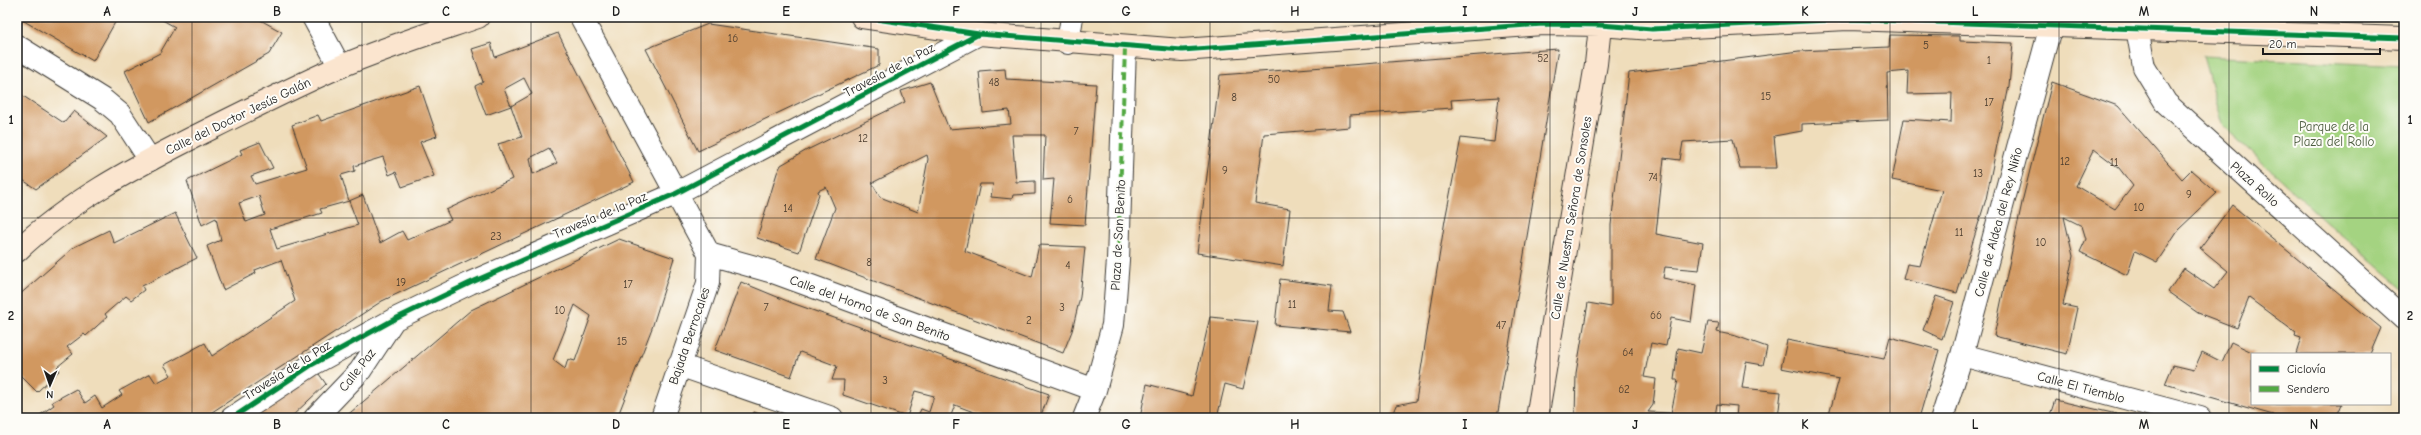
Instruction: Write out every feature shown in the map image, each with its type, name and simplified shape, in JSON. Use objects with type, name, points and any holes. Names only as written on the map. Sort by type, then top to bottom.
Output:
[{"type":"street","points":[[313,17],[340,67]]},
{"type":"street","name":"Calle del Doctor Jesús Galán","points":[[17,251],[63,214],[150,160],[282,93],[340,67],[478,17]]},
{"type":"street","points":[[581,17],[675,194],[709,254]]},
{"type":"street","points":[[862,17],[979,34],[1068,43],[1182,50],[1601,21],[1652,29],[1848,19],[2404,38]]},
{"type":"street","points":[[1068,43],[1072,17]]},
{"type":"street","name":"Calle de Nuestra Señora de Sonsoles","points":[[1537,418],[1596,64],[1601,21]]},
{"type":"street","name":"Calle de Aldea del Rey Niño","points":[[1942,418],[1962,355],[2051,25]]},
{"type":"street","name":"Plaza Rollo","points":[[2137,28],[2144,67],[2166,102],[2404,319]]},
{"type":"street","name":"Travesía de la Paz","points":[[232,418],[312,364],[395,319],[470,283],[675,194],[979,34]]},
{"type":"street","points":[[17,46],[102,99],[120,114],[150,160]]},
{"type":"street","name":"Plaza de San Benito","points":[[1084,418],[1095,390],[1113,326],[1118,260],[1125,47]]},
{"type":"street","name":"Bajada Berrocales","points":[[662,418],[708,283],[709,254]]},
{"type":"street","name":"Calle del Horno de San Benito","points":[[709,254],[773,272],[1095,390]]},
{"type":"street","name":"Calle Paz","points":[[315,418],[360,371],[395,319]]},
{"type":"street","name":"Calle El Tiemblo","points":[[1962,355],[2200,418]]},
{"type":"street","points":[[679,365],[832,418]]},
{"type":"green space","name":"Parque de la Plaza del Rollo","points":[[2203,56],[2404,66],[2404,289],[2323,219],[2222,125]]},
{"type":"building","points":[[17,17],[114,17],[117,19],[93,61]]},
{"type":"building","points":[[157,17],[255,17],[282,32],[269,54],[149,122],[125,71],[160,53],[175,27]]},
{"type":"building","points":[[708,24],[879,49],[879,65],[698,151],[646,49]]},
{"type":"building","points":[[558,33],[634,182],[382,301],[203,418],[41,418],[40,415],[54,405],[52,402],[76,389],[85,403],[95,396],[102,408],[122,395],[119,391],[150,374],[156,383],[171,375],[164,365],[205,343],[212,356],[295,301],[281,260],[255,270],[256,273],[223,290],[207,246],[221,240],[216,218],[202,225],[187,181],[242,154],[240,150],[260,142],[273,168],[251,176],[255,184],[307,168],[292,125],[318,115],[321,121],[420,86],[437,136],[420,142],[434,176],[402,187],[396,172],[389,175],[383,157],[354,166],[355,171],[341,175],[349,201],[363,195],[380,243],[402,231],[407,240],[451,220],[446,210],[512,179],[498,144],[522,137],[511,106],[486,115],[475,86],[483,82],[472,49],[491,43],[495,57]],"holes":[[[524,78],[532,94],[511,106],[504,89]],[[549,148],[557,163],[533,174],[530,158]],[[259,196],[265,215],[246,222],[239,203]],[[349,201],[358,225],[277,249],[270,229],[322,213],[320,209]]]},
{"type":"building","points":[[1890,35],[1960,36],[1960,41],[2013,43],[2009,86],[1986,199],[1957,293],[1903,279],[1907,264],[1920,266],[1942,190],[1892,180],[1904,119],[1951,122],[1952,93],[1907,94],[1908,71],[1887,73],[1888,120],[1802,124],[1802,131],[1774,136],[1777,168],[1740,168],[1733,139],[1683,142],[1680,160],[1664,158],[1656,234],[1703,243],[1699,270],[1665,267],[1663,278],[1696,285],[1691,322],[1671,318],[1666,346],[1651,343],[1644,377],[1656,379],[1653,405],[1648,412],[1671,413],[1678,380],[1674,380],[1678,348],[1701,353],[1708,322],[1719,323],[1717,332],[1736,336],[1767,347],[1763,365],[1746,362],[1742,388],[1781,392],[1778,418],[1736,418],[1737,406],[1717,404],[1715,416],[1724,418],[1575,418],[1576,373],[1588,303],[1611,307],[1611,225],[1629,73],[1799,51],[1889,47]]},
{"type":"building","points":[[1558,49],[1497,418],[1391,418],[1396,405],[1416,401],[1445,220],[1461,138],[1494,142],[1499,97],[1451,100],[1452,108],[1350,115],[1350,127],[1264,134],[1255,203],[1290,209],[1283,266],[1197,253],[1220,75]]},
{"type":"building","points":[[1005,69],[1006,79],[1096,84],[1085,225],[1050,223],[1054,179],[1043,180],[1045,135],[1012,135],[1016,182],[1035,181],[1035,194],[1013,195],[1012,199],[991,197],[993,184],[980,184],[965,251],[1032,277],[1039,245],[1085,247],[1080,297],[1072,331],[1063,353],[816,259],[835,208],[826,187],[818,191],[819,194],[799,252],[757,238],[777,173],[781,165],[807,150],[905,102],[901,91],[930,82],[949,129],[1011,124],[1009,110],[983,113],[979,71]],"holes":[[[927,155],[928,159],[918,212],[880,197],[872,183]]]},
{"type":"building","points":[[2052,82],[2118,106],[2182,179],[2191,170],[2217,193],[2178,230],[2157,262],[2135,251],[2127,275],[2080,252],[2086,239],[2082,226],[2064,217],[2073,256],[2063,305],[2077,308],[2067,354],[1994,336],[2023,198]],"holes":[[[2094,149],[2119,168],[2133,186],[2115,209],[2076,186]]]},
{"type":"building","points":[[17,92],[64,123],[74,111],[107,137],[36,189],[17,176]]},
{"type":"building","points":[[2232,205],[2381,328],[2370,353],[2296,353],[2301,338],[2295,336],[2296,333],[2249,298],[2237,328],[2198,313],[2168,292],[2184,268],[2214,289],[2228,271],[2200,248]]},
{"type":"building","points":[[175,213],[197,258],[142,286],[144,290],[131,300],[126,296],[105,314],[107,317],[86,336],[84,334],[67,347],[73,354],[57,367],[60,370],[37,392],[17,372],[17,297],[74,247],[109,230],[114,243]]},
{"type":"building","points":[[619,239],[674,258],[652,328],[617,418],[344,418],[471,310]],"holes":[[[575,305],[591,316],[575,361],[568,359],[565,369],[553,360]]]},
{"type":"building","points":[[1280,279],[1332,286],[1329,311],[1343,312],[1350,332],[1275,325]]},
{"type":"building","points":[[741,282],[792,303],[1049,394],[1040,418],[989,418],[955,405],[950,418],[917,418],[921,409],[929,412],[934,396],[915,391],[907,417],[843,395],[844,380],[832,380],[837,366],[800,352],[791,377],[715,350]]},
{"type":"building","points":[[1936,296],[1954,302],[1942,339],[1923,330]]},
{"type":"building","points":[[1210,317],[1258,322],[1243,389],[1225,384],[1217,418],[1140,418],[1147,384],[1192,396]]},
{"type":"building","points":[[1890,337],[1939,350],[1919,418],[1828,418],[1839,379],[1781,368],[1787,340],[1884,359]]},
{"type":"building","points":[[2231,342],[2254,353],[2251,353],[2251,405],[2342,405],[2336,418],[2272,418],[2273,415],[2165,384],[2173,365],[2194,370],[2202,352],[2222,362]]},
{"type":"building","points":[[314,367],[326,384],[290,418],[250,418]]},
{"type":"building","points":[[2055,400],[2130,417],[2130,418],[2049,418]]},
{"type":"building","points":[[754,412],[770,418],[752,418]]},
{"type":"marked path","points":[[1118,260],[1125,47]]},
{"type":"cycle path","points":[[862,17],[979,34],[1182,50],[1543,24],[1600,25],[1652,29],[1848,19],[2404,38]]},
{"type":"cycle path","points":[[232,418],[313,364],[395,319],[470,283],[675,194],[979,34]]}]
